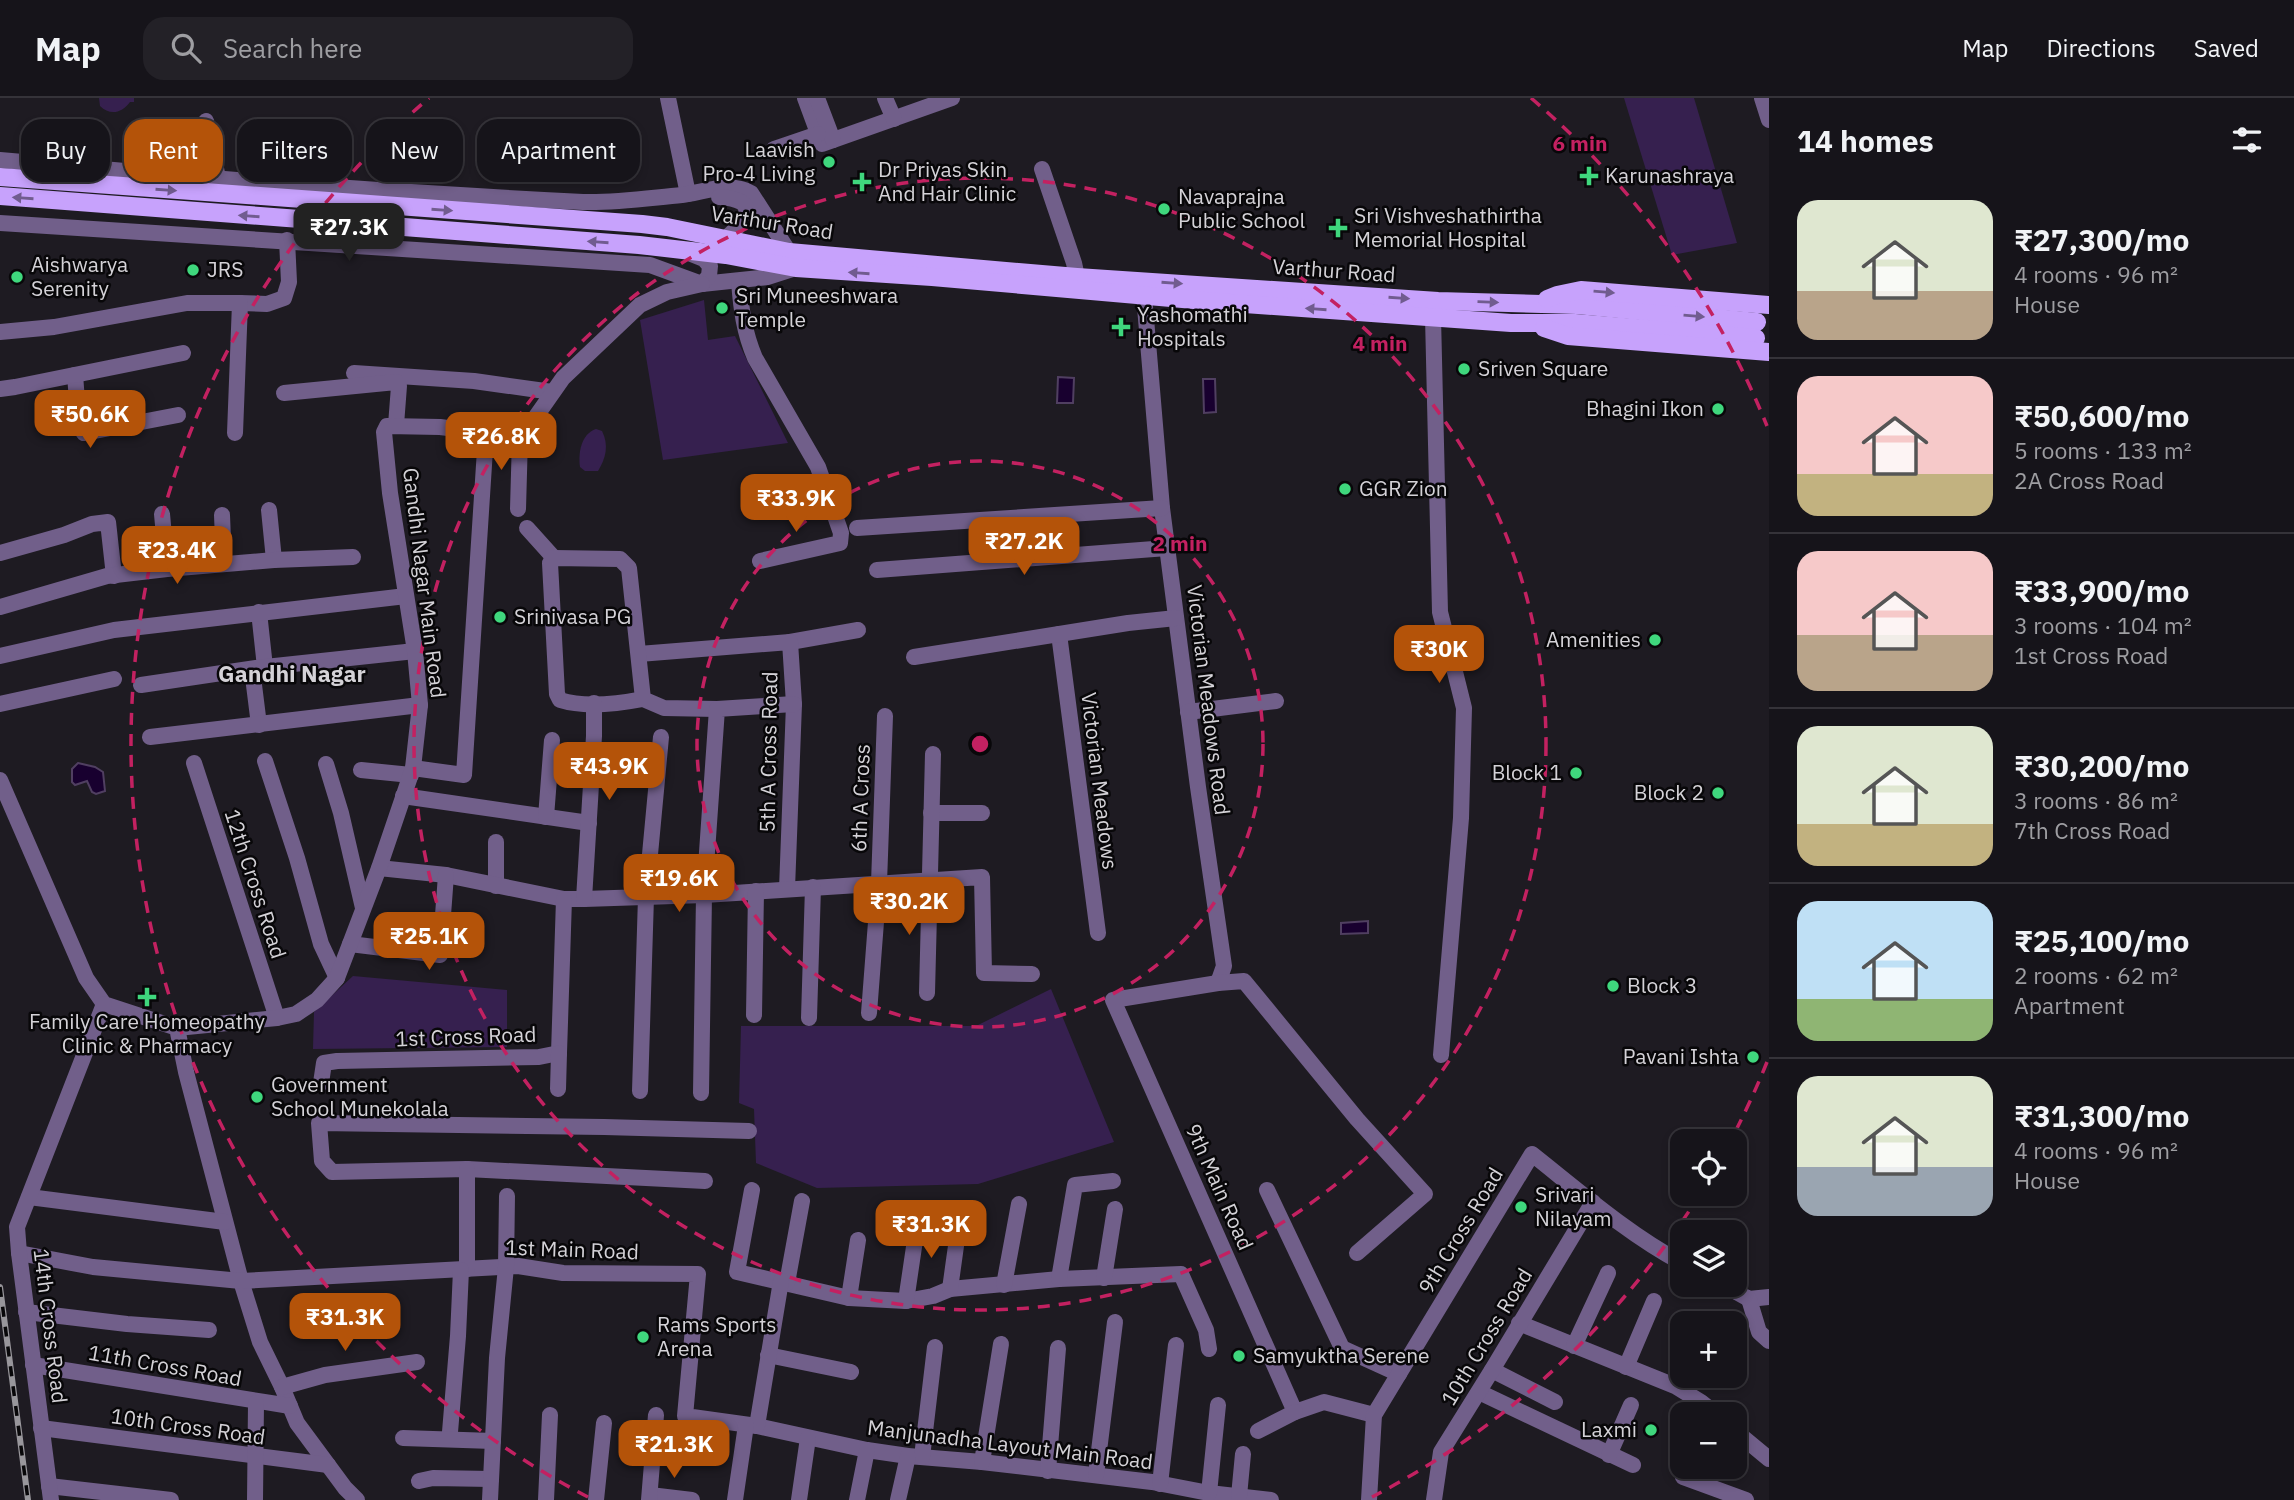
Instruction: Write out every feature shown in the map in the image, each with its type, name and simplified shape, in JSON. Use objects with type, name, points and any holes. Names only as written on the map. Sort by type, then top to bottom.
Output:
[{"type":"main road","name":"Varthur Road","points":[[0,177],[642,224],[724,240],[793,260],[1217,302],[1531,323],[1756,330],[1577,305],[1438,301],[793,260],[639,245],[0,197]]},
{"type":"main road","points":[[1538,303],[1557,295],[1581,290],[1769,305]]},
{"type":"main road","points":[[1531,323],[1568,336],[1769,352]]},
{"type":"street","points":[[668,98],[688,194]]},
{"type":"street","points":[[804,98],[825,139]]},
{"type":"street","points":[[817,98],[825,139]]},
{"type":"street","points":[[885,98],[894,118]]},
{"type":"street","points":[[1762,98],[1769,120]]},
{"type":"street","points":[[774,149],[825,139],[949,99]]},
{"type":"street","points":[[0,159],[124,170]]},
{"type":"street","points":[[1042,169],[1077,277]]},
{"type":"street","points":[[223,178],[399,192],[595,202],[715,189],[748,190],[751,193],[793,260],[768,277],[702,284],[667,292],[640,305],[563,378],[520,436],[518,509]]},
{"type":"street","points":[[688,194],[730,198],[742,202],[745,206],[744,219],[724,240]]},
{"type":"street","points":[[0,223],[650,265],[702,284]]},
{"type":"street","points":[[0,332],[54,327],[187,303],[267,304],[284,298],[289,282],[287,240]]},
{"type":"street","points":[[684,250],[708,262],[711,272],[702,284]]},
{"type":"street","points":[[738,281],[747,339],[755,358],[818,467],[841,533],[840,543],[760,561]]},
{"type":"street","name":"Victorian Meadows Road","points":[[1144,295],[1162,508],[1224,966],[1218,983]]},
{"type":"street","points":[[236,433],[240,303]]},
{"type":"street","points":[[1433,317],[1440,612],[1464,708],[1462,795],[1441,1055]]},
{"type":"street","points":[[0,388],[75,376],[183,353]]},
{"type":"street","points":[[354,373],[474,381],[552,391]]},
{"type":"street","points":[[75,376],[79,426],[84,433],[178,415]]},
{"type":"street","points":[[284,393],[396,382],[399,386],[396,425],[520,436]]},
{"type":"street","name":"Gandhi Nagar Main Road","points":[[177,1028],[296,1014],[317,1000],[337,978],[379,868],[412,771],[420,705],[415,651],[390,493],[384,432],[387,426],[396,425]]},
{"type":"street","points":[[361,770],[464,775],[486,434]]},
{"type":"street","points":[[857,528],[1162,508]]},
{"type":"street","points":[[269,510],[274,560]]},
{"type":"street","points":[[162,514],[167,569]]},
{"type":"street","points":[[222,515],[224,564]]},
{"type":"street","points":[[1028,517],[1031,558]]},
{"type":"street","points":[[0,553],[92,524],[108,522],[114,576]]},
{"type":"street","points":[[527,528],[554,558],[620,559],[629,568],[643,699]]},
{"type":"street","points":[[877,570],[1167,548]]},
{"type":"street","points":[[0,607],[107,576],[274,560],[353,558]]},
{"type":"street","points":[[554,558],[550,563],[557,694],[560,700],[570,704],[622,704],[643,699],[664,708],[716,709],[794,704]]},
{"type":"street","points":[[0,656],[114,630],[406,596]]},
{"type":"street","points":[[259,725],[260,612]]},
{"type":"street","points":[[914,656],[1176,618]]},
{"type":"street","points":[[790,642],[858,630]]},
{"type":"street","name":"Victorian Meadows","points":[[1059,634],[1098,933]]},
{"type":"street","name":"5th A Cross Road","points":[[639,654],[790,642],[794,704],[787,889]]},
{"type":"street","points":[[141,685],[258,668],[415,651]]},
{"type":"street","points":[[0,704],[114,679]]},
{"type":"street","points":[[1188,712],[1276,701]]},
{"type":"street","points":[[584,899],[594,704]]},
{"type":"street","points":[[150,737],[420,705]]},
{"type":"street","points":[[701,1093],[704,895],[716,709]]},
{"type":"street","name":"6th A Cross","points":[[869,1013],[880,883],[885,716]]},
{"type":"street","points":[[640,1091],[646,897],[661,737]]},
{"type":"street","points":[[546,817],[552,740]]},
{"type":"street","points":[[927,993],[933,754]]},
{"type":"street","points":[[265,761],[321,944],[337,978]]},
{"type":"street","name":"12th Cross Road","points":[[194,763],[276,1018]]},
{"type":"street","points":[[326,764],[341,813],[363,908]]},
{"type":"street","points":[[0,780],[86,978],[104,1004],[177,1028],[225,1222],[260,1342],[297,1423],[357,1500]]},
{"type":"street","points":[[403,796],[589,823]]},
{"type":"street","points":[[931,813],[982,813]]},
{"type":"street","points":[[496,842],[496,886]]},
{"type":"street","points":[[379,868],[446,875],[564,899],[704,895],[982,877],[985,973],[1032,974]]},
{"type":"street","points":[[350,944],[440,955],[446,875]]},
{"type":"street","points":[[809,1018],[813,887]]},
{"type":"street","points":[[754,1015],[756,891]]},
{"type":"street","name":"1st Cross Road","points":[[321,1083],[324,1063],[337,1061],[539,1057],[559,1053],[564,899]]},
{"type":"street","points":[[1218,983],[1244,981],[1357,1119],[1425,1194],[1357,1253]]},
{"type":"street","name":"9th Main Road","points":[[1218,983],[1114,1000],[1295,1412]]},
{"type":"street","name":"14th Cross Road","points":[[50,1493],[26,1312],[18,1227],[104,1004]]},
{"type":"street","points":[[558,1089],[559,1053]]},
{"type":"street","points":[[319,1106],[323,1161],[332,1172],[467,1169],[705,1181]]},
{"type":"street","points":[[319,1123],[749,1131]]},
{"type":"street","name":"9th Cross Road","points":[[1369,1500],[1374,1415],[1532,1154],[1593,1202],[1670,1256]]},
{"type":"street","points":[[450,1432],[464,1269],[467,1169]]},
{"type":"street","points":[[1059,1279],[1075,1185],[1113,1181]]},
{"type":"street","points":[[752,1190],[737,1272],[849,1298],[906,1301],[933,1296],[950,1289],[1059,1279],[1181,1274],[1206,1330],[1209,1349]]},
{"type":"street","name":"9th Main Road","points":[[1267,1190],[1342,1348],[1398,1374]]},
{"type":"street","points":[[490,1500],[497,1357],[506,1267],[506,1196]]},
{"type":"street","points":[[29,1197],[225,1222]]},
{"type":"street","points":[[736,1500],[802,1200]]},
{"type":"street","name":"10th Cross Road","points":[[1434,1500],[1441,1452],[1593,1202]]},
{"type":"street","points":[[1004,1285],[1019,1204]]},
{"type":"street","points":[[1104,1279],[1115,1209]]},
{"type":"street","points":[[950,1289],[961,1210]]},
{"type":"street","points":[[906,1301],[919,1213]]},
{"type":"street","points":[[849,1298],[858,1240]]},
{"type":"street","points":[[19,1253],[93,1267],[241,1281]]},
{"type":"street","name":"1st Main Road","points":[[241,1281],[518,1266],[563,1273],[698,1274],[685,1416],[752,1425]]},
{"type":"street","points":[[1574,1346],[1608,1273]]},
{"type":"street","points":[[1745,1297],[1769,1297]]},
{"type":"street","points":[[1749,1299],[1759,1332],[1769,1340]]},
{"type":"street","points":[[1626,1367],[1654,1301]]},
{"type":"street","points":[[26,1312],[209,1330]]},
{"type":"street","points":[[1096,1475],[1115,1322]]},
{"type":"street","points":[[1519,1324],[1626,1367],[1670,1379]]},
{"type":"street","points":[[982,1462],[1001,1344]]},
{"type":"street","points":[[1160,1484],[1176,1345]]},
{"type":"street","points":[[898,1500],[915,1457],[935,1347]]},
{"type":"street","points":[[1048,1471],[1058,1348]]},
{"type":"street","points":[[768,1355],[851,1372]]},
{"type":"street","points":[[282,1387],[325,1375],[417,1362]]},
{"type":"street","name":"11th Cross Road","points":[[33,1365],[256,1403],[290,1406]]},
{"type":"street","points":[[1492,1370],[1555,1402]]},
{"type":"street","points":[[1686,1388],[1701,1402]]},
{"type":"street","points":[[1479,1392],[1633,1465]]},
{"type":"street","points":[[1258,1431],[1295,1412],[1324,1402],[1374,1415]]},
{"type":"street","points":[[255,1500],[256,1403]]},
{"type":"street","points":[[1209,1493],[1218,1405]]},
{"type":"street","points":[[1609,1455],[1631,1405]]},
{"type":"street","points":[[546,1500],[551,1415]]},
{"type":"street","points":[[656,1415],[650,1497],[692,1500]]},
{"type":"street","points":[[596,1500],[604,1423]]},
{"type":"street","name":"Manjunadha Layout Main Road","points":[[752,1425],[867,1450],[915,1457],[1096,1475],[1271,1500]]},
{"type":"street","name":"10th Cross Road","points":[[41,1428],[328,1465]]},
{"type":"street","points":[[403,1438],[493,1441]]},
{"type":"street","points":[[799,1500],[808,1438]]},
{"type":"street","points":[[1747,1441],[1769,1459]]},
{"type":"street","points":[[857,1500],[867,1450]]},
{"type":"street","points":[[1239,1497],[1243,1454]]},
{"type":"street","points":[[419,1481],[433,1478],[491,1479]]},
{"type":"street","points":[[1688,1479],[1746,1500]]},
{"type":"street","points":[[50,1493],[171,1500]]},
{"type":"shaded area","points":[[99,98],[134,98],[134,102],[130,102],[120,111],[112,112],[100,106]]},
{"type":"shaded area","points":[[1624,98],[1694,98],[1737,243],[1672,255]]},
{"type":"shaded area","points":[[704,300],[708,340],[735,336],[788,443],[663,460],[640,320]]},
{"type":"shaded area","points":[[1058,377],[1074,378],[1073,403],[1057,403]]},
{"type":"shaded area","points":[[1203,379],[1215,379],[1216,412],[1204,413]]},
{"type":"shaded area","points":[[596,429],[602,431],[604,436],[605,456],[598,471],[585,471],[580,467],[582,445],[587,435]]},
{"type":"shaded area","points":[[78,763],[103,772],[105,791],[96,794],[92,792],[87,781],[75,785],[72,782],[72,769]]},
{"type":"shaded area","points":[[1368,921],[1368,933],[1341,934],[1341,923]]},
{"type":"shaded area","points":[[353,976],[507,990],[507,1047],[313,1049],[314,1012]]},
{"type":"shaded area","points":[[1051,989],[1114,1142],[978,1184],[817,1188],[756,1163],[754,1109],[739,1103],[741,1026],[976,1026]]},
{"type":"railway","points":[[0,1287],[28,1500]]},
{"type":"place","name":"Laavish Pro-4 Living","points":[[829,162]]},
{"type":"place","name":"Karunashraya","points":[[1589,176]]},
{"type":"place","name":"Dr Priyas Skin And Hair Clinic","points":[[862,182]]},
{"type":"place","name":"Navaprajna Public School","points":[[1164,209]]},
{"type":"place","name":"Sri Vishveshathirtha Memorial Hospital","points":[[1338,228]]},
{"type":"place","name":"JRS","points":[[193,270]]},
{"type":"place","name":"Aishwarya Serenity","points":[[17,277]]},
{"type":"place","name":"Sri Muneeshwara Temple","points":[[722,308]]},
{"type":"place","name":"Yashomathi Hospitals","points":[[1121,327]]},
{"type":"place","name":"Sriven Square","points":[[1464,369]]},
{"type":"place","name":"Bhagini Ikon","points":[[1718,409]]},
{"type":"place","name":"GGR Zion","points":[[1345,489]]},
{"type":"place","name":"Srinivasa PG","points":[[500,617]]},
{"type":"place","name":"Amenities","points":[[1655,640]]},
{"type":"place","name":"Block 1","points":[[1576,773]]},
{"type":"place","name":"Block 2","points":[[1718,793]]},
{"type":"place","name":"Block 3","points":[[1613,986]]},
{"type":"place","name":"Family Care Homeopathy Clinic & Pharmacy","points":[[147,997]]},
{"type":"place","name":"Pavani Ishta","points":[[1753,1057]]},
{"type":"place","name":"Government School Munekolala","points":[[257,1097]]},
{"type":"place","name":"Srivari Nilayam","points":[[1521,1207]]},
{"type":"place","name":"Rams Sports Arena","points":[[643,1337]]},
{"type":"place","name":"Samyuktha Serene","points":[[1239,1356]]},
{"type":"place","name":"Laxmi","points":[[1651,1430]]},
{"type":"district","name":"Gandhi Nagar","points":[[292,674]]}]
